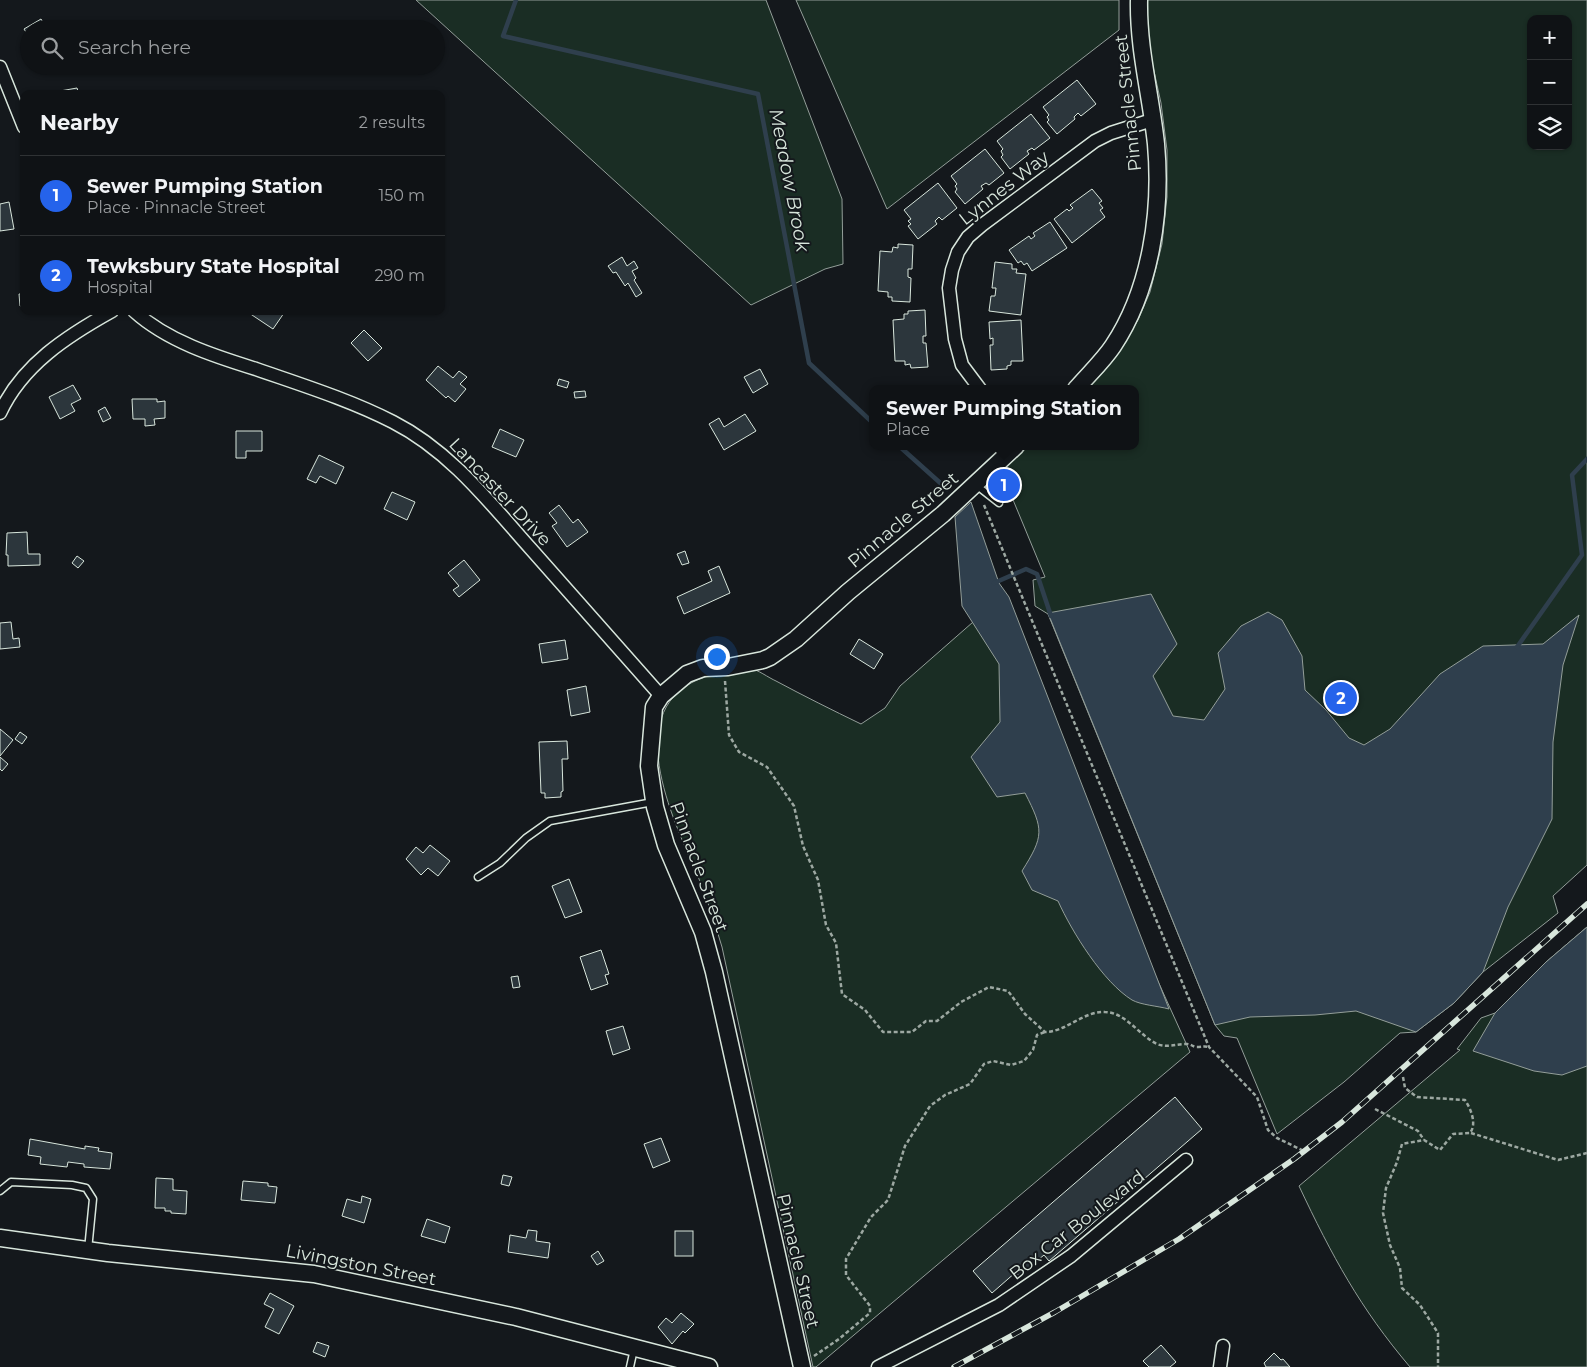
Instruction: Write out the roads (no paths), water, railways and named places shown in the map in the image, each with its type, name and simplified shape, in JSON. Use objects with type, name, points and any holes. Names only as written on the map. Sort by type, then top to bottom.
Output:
[{"type":"street","name":"Pinnacle Street","points":[[1079,385],[1113,346],[1126,323],[1142,281],[1151,250],[1157,200],[1156,145],[1141,49],[1139,0]]},
{"type":"street","points":[[0,67],[20,117]]},
{"type":"street","name":"Lynnes Way","points":[[977,385],[962,365],[954,339],[950,278],[954,261],[963,244],[982,225],[1095,142],[1111,133],[1152,120]]},
{"type":"street","points":[[0,413],[11,392],[36,363],[71,335],[105,315]]},
{"type":"street","name":"Lancaster Drive","points":[[139,315],[157,328],[182,341],[221,358],[326,393],[394,422],[430,445],[454,464],[501,515],[661,696]]},
{"type":"street","name":"Pinnacle Street","points":[[802,1366],[714,972],[703,932],[666,845],[654,802],[649,766],[654,707],[661,696],[687,674],[703,668],[722,667],[770,657],[796,639],[976,485],[1012,450]]},
{"type":"street","name":"Box Car Boulevard","points":[[878,1367],[999,1305],[1071,1256],[1186,1160]]},
{"type":"street","name":"Livingston Street","points":[[0,1238],[88,1250],[314,1274],[516,1317],[709,1367]]},
{"type":"street","points":[[1220,1367],[1223,1346]]},
{"type":"lane","points":[[976,485],[999,503]]},
{"type":"lane","points":[[478,877],[500,863],[526,838],[550,821],[654,802]]},
{"type":"lane","points":[[0,1191],[11,1182],[72,1184],[86,1188],[92,1200],[88,1250]]},
{"type":"lane","points":[[630,1367],[634,1348]]},
{"type":"water","points":[[971,502],[999,583],[1009,597],[1169,1009],[1136,1002],[1121,992],[1089,955],[1071,927],[1058,901],[1032,890],[1022,871],[1038,841],[1039,833],[1036,816],[1025,793],[997,797],[971,757],[1000,722],[999,664],[962,606],[955,517]]},
{"type":"water","points":[[1151,594],[1177,644],[1153,676],[1173,716],[1204,720],[1225,689],[1218,653],[1241,626],[1268,612],[1282,620],[1302,656],[1305,690],[1326,710],[1349,738],[1364,745],[1390,729],[1440,674],[1483,646],[1543,644],[1579,615],[1563,665],[1553,742],[1552,819],[1508,907],[1483,972],[1454,1003],[1416,1032],[1356,1011],[1315,1015],[1250,1017],[1215,1025],[1048,613]]},
{"type":"water","points":[[1587,927],[1587,1066],[1562,1075],[1534,1071],[1473,1051],[1495,1013],[1546,962]]},
{"type":"waterway","name":"Meadow Brook","points":[[516,0],[503,36],[758,94],[809,363],[869,419]]},
{"type":"waterway","name":"Meadow Brook","points":[[903,450],[947,489]]},
{"type":"waterway","points":[[1517,647],[1582,555],[1572,475],[1587,459]]},
{"type":"waterway","name":"Meadow Brook","points":[[994,583],[1026,569],[1037,574],[1051,616]]},
{"type":"railway","points":[[954,1367],[1055,1312],[1179,1239],[1294,1159],[1342,1122],[1587,904]]},
{"type":"place","name":"Sewer Pumping Station","points":[[1004,485]]},
{"type":"place","name":"Tewksbury State Hospital","points":[[1341,698]]}]
